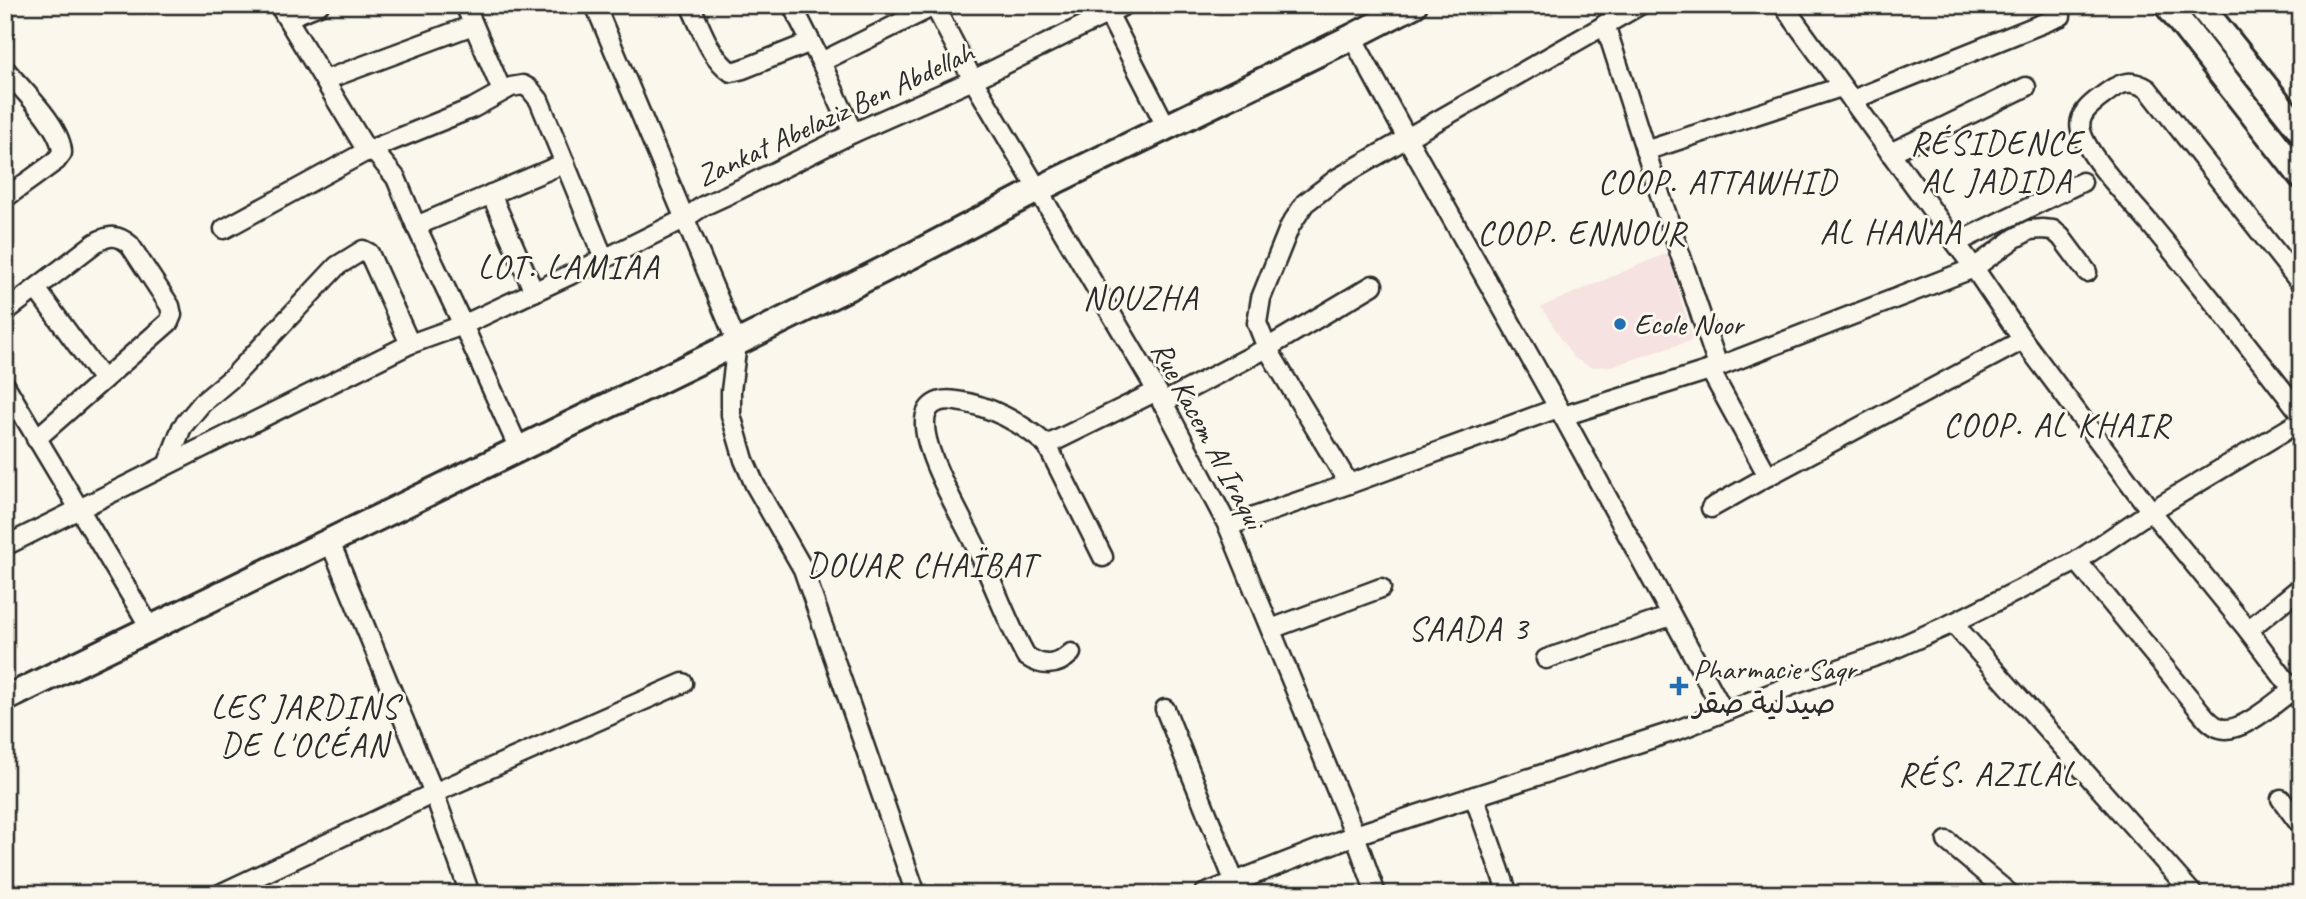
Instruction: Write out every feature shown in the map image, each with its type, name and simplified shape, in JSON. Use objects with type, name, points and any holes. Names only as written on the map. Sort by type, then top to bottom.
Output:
[{"type":"street","points":[[319,5],[283,12],[367,151],[382,160],[396,178],[519,449]]},
{"type":"street","points":[[465,5],[502,92]]},
{"type":"street","points":[[595,5],[737,343],[731,415],[744,460],[755,485],[803,569],[916,894]]},
{"type":"street","points":[[690,5],[710,49],[721,65],[731,72],[811,42]]},
{"type":"street","points":[[792,5],[853,133]]},
{"type":"street","name":"Zankat Abelaziz Ben Abdellah","points":[[7,542],[80,510],[167,463],[410,344],[463,324],[604,259],[684,219],[703,206],[853,133],[973,80],[1106,10],[1125,5]]},
{"type":"street","points":[[5,699],[737,343],[1037,190],[1414,5]]},
{"type":"street","points":[[1349,484],[1267,348],[1257,323],[1261,298],[1290,226],[1305,203],[1338,178],[1640,5]]},
{"type":"street","points":[[1783,5],[1974,268],[2023,341],[2151,511],[2248,629],[2296,696],[2241,727],[2229,730],[2219,728],[2196,706],[2077,561]]},
{"type":"street","points":[[2167,5],[2301,176]]},
{"type":"street","points":[[2200,5],[2301,131]]},
{"type":"street","points":[[821,62],[934,6]]},
{"type":"street","name":"Rue Kacem Al Iraqui","points":[[934,6],[973,80],[1159,397],[1228,526],[1355,835],[1376,894]]},
{"type":"street","points":[[1106,10],[1167,128]]},
{"type":"street","points":[[1645,151],[1847,93],[2061,16]]},
{"type":"street","points":[[1605,24],[1714,368],[1768,476]]},
{"type":"street","points":[[325,80],[473,25]]},
{"type":"street","points":[[1352,37],[1724,712]]},
{"type":"street","points":[[5,69],[49,122],[62,145],[62,153],[56,161],[5,198]]},
{"type":"street","points":[[2301,284],[2148,89],[2128,82],[2119,84],[2081,116],[2081,130],[2101,164],[2213,300],[2301,414]]},
{"type":"street","points":[[223,229],[367,151],[473,108],[519,85],[526,86],[539,100],[604,259]]},
{"type":"street","points":[[1890,153],[2026,87]]},
{"type":"street","points":[[416,226],[565,163]]},
{"type":"street","points":[[1956,243],[2082,182]]},
{"type":"street","points":[[491,194],[534,292]]},
{"type":"street","points":[[1228,526],[1560,412],[1714,368],[1974,268],[2030,230],[2053,230],[2087,272]]},
{"type":"street","points":[[5,312],[106,237],[115,236],[130,245],[170,306],[172,315],[169,322],[36,439]]},
{"type":"street","points":[[167,463],[182,427],[202,403],[233,377],[337,266],[356,253],[363,250],[369,253],[410,344]]},
{"type":"street","points":[[1046,444],[1267,348],[1373,285]]},
{"type":"street","points":[[37,290],[103,380]]},
{"type":"street","points":[[1711,508],[2023,341]]},
{"type":"street","points":[[5,386],[151,629]]},
{"type":"street","points":[[1071,653],[1055,664],[1042,664],[1026,656],[936,466],[925,426],[927,411],[933,403],[944,399],[964,402],[1007,418],[1029,430],[1046,444],[1103,557]]},
{"type":"street","points":[[1204,894],[1355,835],[1678,730],[1885,653],[1954,623],[2077,561],[2151,511],[2301,421]]},
{"type":"street","points":[[330,541],[434,793],[470,894]]},
{"type":"street","points":[[2248,629],[2301,587]]},
{"type":"street","points":[[1271,629],[1381,588]]},
{"type":"street","points":[[1546,659],[1671,616]]},
{"type":"street","points":[[1954,623],[2193,894]]},
{"type":"street","points":[[220,894],[434,793],[683,683]]},
{"type":"street","points":[[1165,709],[1235,883]]},
{"type":"street","points":[[1474,796],[1508,894]]},
{"type":"street","points":[[2281,799],[2301,826]]},
{"type":"street","points":[[1947,841],[2010,894]]},
{"type":"shaded area","name":"Ecole Noor","points":[[1667,253],[1693,340],[1613,366],[1590,367],[1573,357],[1541,307]]},
{"type":"place","name":"Ecole Noor","points":[[1620,324]]},
{"type":"place","name":"Pharmacie Saqr صيدلية صقر","points":[[1679,686]]},
{"type":"district","name":"RÉSIDENCE AL JADIDA","points":[[1997,162]]},
{"type":"district","name":"COOP. ATTAWHID","points":[[1718,182]]},
{"type":"district","name":"AL HANAA","points":[[1891,232]]},
{"type":"district","name":"COOP. ENNOUR","points":[[1582,233]]},
{"type":"district","name":"LOT. LAMIAA","points":[[569,267]]},
{"type":"district","name":"NOUZHA","points":[[1141,298]]},
{"type":"district","name":"COOP. AL KHAIR","points":[[2057,425]]},
{"type":"district","name":"DOUAR CHAÏBAT","points":[[922,565]]},
{"type":"district","name":"SAADA 3","points":[[1469,629]]},
{"type":"district","name":"LES JARDINS DE L'OCÉAN","points":[[305,726]]},
{"type":"district","name":"RÉS. AZILAL","points":[[1988,774]]}]
